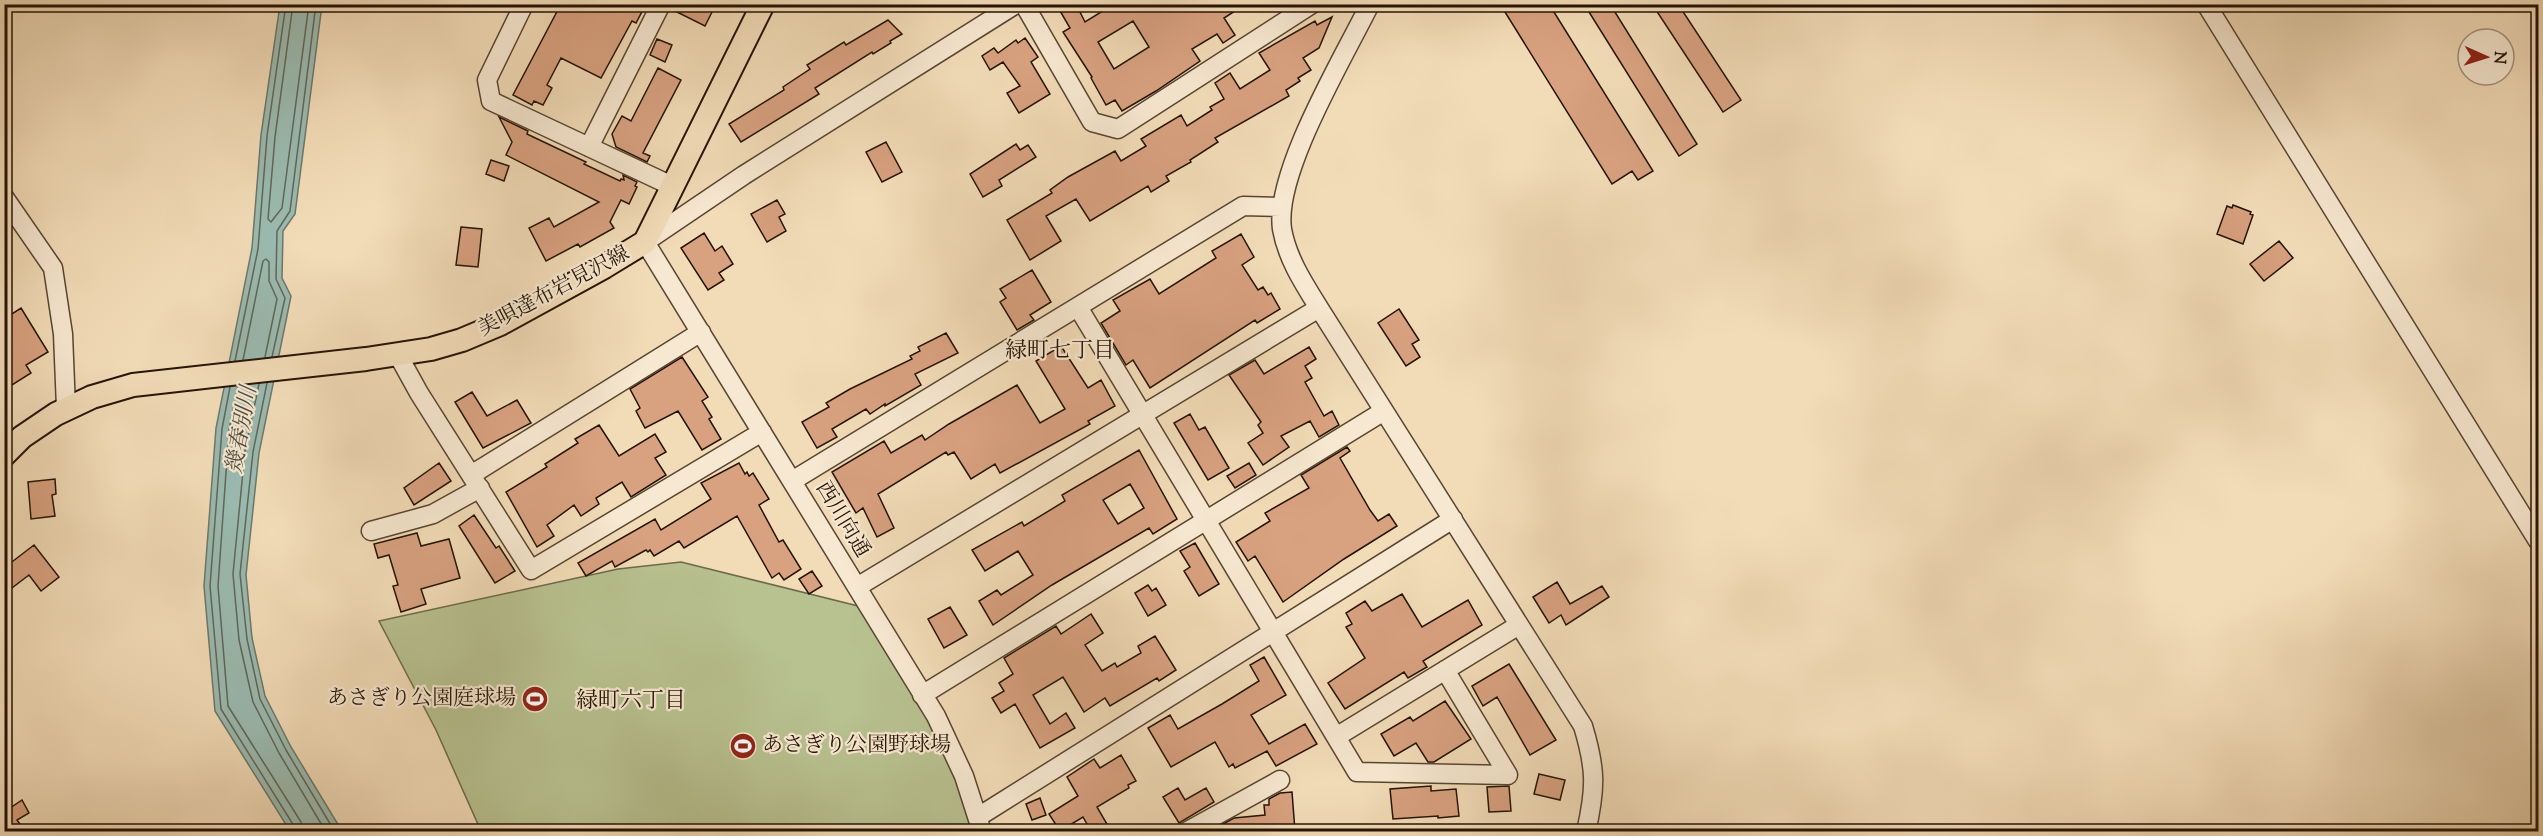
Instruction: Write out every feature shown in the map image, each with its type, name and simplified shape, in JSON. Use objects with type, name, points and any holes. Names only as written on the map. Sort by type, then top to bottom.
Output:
[{"type":"main road","name":"美唄達布岩見沢線","points":[[4,455],[22,437],[66,408],[92,397],[133,385],[398,355],[441,346],[500,324],[645,242],[763,4]]},
{"type":"street","points":[[524,4],[487,80],[491,101],[672,186]]},
{"type":"street","points":[[589,147],[662,4]]},
{"type":"street","points":[[645,242],[744,175],[1016,4]]},
{"type":"street","points":[[1024,4],[1092,122],[1118,129],[1311,4]]},
{"type":"street","points":[[1370,4],[1311,123],[1289,176],[1281,207],[1282,230],[1290,256],[1319,308],[1583,726],[1594,762],[1593,804],[1586,831]]},
{"type":"street","points":[[2206,4],[2538,541]]},
{"type":"street","points":[[4,197],[53,268],[63,334],[66,408]]},
{"type":"street","points":[[792,481],[1243,206],[1281,207]]},
{"type":"street","name":"西川向通","points":[[645,242],[922,695],[950,744],[980,824]]},
{"type":"street","points":[[1078,307],[1357,772],[1508,775],[1445,670]]},
{"type":"street","points":[[857,587],[1319,308]]},
{"type":"street","points":[[371,531],[433,514],[475,481],[701,332]]},
{"type":"street","points":[[398,355],[419,393],[531,570],[762,432]]},
{"type":"street","points":[[922,695],[1384,411]]},
{"type":"street","points":[[980,824],[1272,633],[1453,519]]},
{"type":"street","points":[[1336,737],[1519,625]]},
{"type":"street","points":[[1186,831],[1280,780]]},
{"type":"green space","points":[[681,562],[862,607],[911,688],[950,761],[973,831],[481,831],[436,730],[379,621],[618,569]]},
{"type":"water","name":"幾春別川","points":[[280,5],[322,5],[295,214],[283,231],[282,278],[291,296],[259,453],[246,575],[252,638],[265,696],[291,747],[342,831],[290,831],[215,711],[204,586],[216,428],[252,248],[261,135]]},
{"type":"building","points":[[561,4],[646,4],[636,23],[632,21],[601,78],[561,58],[547,85],[552,88],[543,105],[534,101],[532,105],[513,95]]},
{"type":"building","points":[[672,4],[716,4],[705,26],[671,9]]},
{"type":"building","points":[[1056,4],[1076,4],[1085,22],[1114,4],[1246,4],[1224,18],[1235,35],[1223,43],[1217,34],[1192,49],[1200,61],[1122,111],[1115,100],[1106,105],[1092,77],[1063,32],[1070,28]],"holes":[[[1133,21],[1149,47],[1114,69],[1098,42]]]},
{"type":"building","points":[[1500,4],[1549,4],[1653,171],[1638,180],[1632,171],[1612,184]]},
{"type":"building","points":[[1584,4],[1610,4],[1697,144],[1679,156]]},
{"type":"building","points":[[1652,4],[1678,4],[1741,100],[1723,112]]},
{"type":"building","points":[[1332,17],[1319,48],[1303,58],[1311,70],[1298,78],[1300,81],[1286,90],[1289,96],[1215,138],[1218,142],[1190,160],[1191,162],[1166,176],[1169,181],[1151,192],[1148,186],[1090,221],[1076,199],[1046,216],[1061,241],[1030,260],[1007,220],[1052,193],[1050,190],[1068,177],[1115,151],[1121,161],[1146,146],[1141,139],[1181,115],[1187,126],[1212,110],[1210,107],[1224,99],[1215,83],[1230,73],[1240,89],[1270,70],[1259,53],[1315,21],[1317,25]]},
{"type":"building","points":[[888,20],[902,34],[890,41],[891,43],[873,54],[872,52],[815,88],[819,94],[741,142],[729,124],[784,90],[783,87],[810,69],[807,65],[844,42],[846,45]]},
{"type":"building","points":[[1025,38],[1038,57],[1031,62],[1050,94],[1019,113],[1007,93],[1020,86],[1003,62],[990,70],[982,56],[994,48],[998,53],[1016,40],[1018,43]]},
{"type":"building","points":[[657,39],[672,45],[665,62],[650,55]]},
{"type":"building","points":[[658,68],[681,80],[643,153],[650,156],[647,162],[616,147],[612,134],[622,116],[631,121]]},
{"type":"building","points":[[499,117],[528,131],[527,134],[620,181],[624,180],[623,175],[637,182],[629,204],[621,200],[610,222],[614,228],[580,247],[578,244],[546,261],[529,228],[549,218],[554,227],[599,202],[506,155],[512,142]]},
{"type":"building","points":[[886,142],[902,172],[882,182],[866,152]]},
{"type":"building","points":[[1016,144],[1020,150],[1028,145],[1036,157],[999,180],[1002,186],[983,197],[970,174]]},
{"type":"building","points":[[491,160],[509,166],[504,181],[486,174]]},
{"type":"building","points":[[777,200],[785,214],[779,217],[786,231],[767,242],[751,214]]},
{"type":"building","points":[[2233,205],[2253,215],[2243,244],[2217,234],[2227,206],[2232,208]]},
{"type":"building","points":[[461,227],[482,229],[478,267],[456,265]]},
{"type":"building","points":[[704,233],[715,251],[722,246],[733,264],[719,273],[724,280],[708,290],[681,248]]},
{"type":"building","points":[[1241,234],[1254,257],[1242,265],[1258,290],[1263,287],[1268,295],[1271,293],[1280,309],[1257,323],[1255,320],[1150,388],[1133,360],[1126,365],[1101,323],[1120,311],[1113,300],[1150,279],[1159,294],[1216,258],[1212,251]]},
{"type":"building","points":[[2279,241],[2293,258],[2264,281],[2250,264]]},
{"type":"building","points":[[1032,270],[1051,302],[1030,315],[1034,320],[1017,330],[1000,302],[1006,298],[1000,289]]},
{"type":"building","points":[[21,308],[48,352],[26,365],[31,373],[12,385],[4,372],[4,319]]},
{"type":"building","points":[[1399,309],[1419,340],[1412,344],[1420,357],[1406,366],[1378,323]]},
{"type":"building","points":[[946,333],[958,353],[915,374],[921,385],[870,414],[866,409],[832,429],[837,437],[817,448],[802,422],[829,407],[826,403],[850,389],[912,359],[910,356],[920,351],[918,347]]},
{"type":"building","points":[[1061,346],[1088,388],[1101,380],[1115,406],[1088,421],[1090,424],[1000,473],[995,464],[971,479],[954,452],[948,455],[946,452],[878,494],[894,528],[877,537],[863,508],[856,513],[832,472],[884,441],[891,453],[922,435],[925,440],[1017,385],[1040,423],[1065,409],[1036,361]]},
{"type":"building","points":[[1309,347],[1316,359],[1305,366],[1312,378],[1305,382],[1324,416],[1332,411],[1339,425],[1319,437],[1310,421],[1281,436],[1289,447],[1263,465],[1248,443],[1263,433],[1258,425],[1261,422],[1229,375],[1255,360],[1264,374]]},
{"type":"building","points":[[682,357],[708,397],[702,401],[721,439],[702,450],[678,411],[645,428],[636,411],[640,408],[630,389]]},
{"type":"building","points":[[472,392],[487,416],[517,400],[531,423],[483,448],[455,402]]},
{"type":"building","points":[[1190,414],[1199,430],[1205,427],[1229,468],[1208,480],[1174,423]]},
{"type":"building","points":[[599,425],[619,456],[655,434],[666,452],[655,458],[666,475],[631,497],[622,482],[596,498],[599,504],[581,516],[574,505],[547,525],[554,536],[537,547],[506,492],[547,467],[545,464],[578,443],[575,439]]},
{"type":"building","points":[[1347,447],[1350,451],[1340,458],[1370,510],[1378,521],[1389,514],[1397,526],[1344,559],[1283,602],[1255,556],[1248,561],[1236,542],[1270,521],[1265,513],[1309,488],[1301,475]]},
{"type":"building","points":[[1139,450],[1177,519],[1153,534],[1149,528],[1052,585],[993,625],[979,601],[997,590],[1001,595],[1033,575],[1018,551],[985,571],[972,550],[1022,522],[1024,526],[1065,501],[1062,495]],"holes":[[[1130,484],[1144,508],[1118,524],[1103,500]]]},
{"type":"building","points":[[439,463],[451,481],[414,505],[404,488]]},
{"type":"building","points":[[739,463],[745,474],[747,472],[749,476],[753,473],[769,499],[759,505],[779,542],[783,540],[801,569],[784,580],[779,573],[772,578],[737,516],[684,548],[679,541],[654,556],[650,550],[648,552],[646,550],[615,567],[612,561],[586,576],[578,563],[655,519],[661,530],[711,499],[701,483]]},
{"type":"building","points":[[1249,463],[1256,475],[1235,488],[1227,476]]},
{"type":"building","points":[[55,479],[56,494],[52,495],[55,516],[31,519],[28,482]]},
{"type":"building","points":[[474,515],[496,548],[499,546],[515,571],[495,583],[459,526]]},
{"type":"building","points":[[417,533],[421,546],[449,539],[460,578],[421,589],[426,604],[401,612],[393,586],[398,585],[389,555],[378,558],[374,544]]},
{"type":"building","points":[[1195,543],[1219,584],[1199,596],[1184,571],[1190,567],[1180,551]]},
{"type":"building","points":[[34,545],[59,577],[41,591],[29,575],[4,594],[4,568]]},
{"type":"building","points":[[812,571],[822,586],[809,594],[799,579]]},
{"type":"building","points":[[1557,582],[1570,604],[1602,586],[1609,597],[1566,625],[1561,615],[1549,623],[1533,597]]},
{"type":"building","points":[[1148,585],[1152,591],[1156,588],[1166,605],[1148,616],[1135,593]]},
{"type":"building","points":[[1402,594],[1422,627],[1468,600],[1482,625],[1423,661],[1427,667],[1408,678],[1404,672],[1345,709],[1328,683],[1365,658],[1346,627],[1352,624],[1346,613],[1365,601],[1372,611]]},
{"type":"building","points":[[950,607],[967,635],[944,648],[928,619]]},
{"type":"building","points":[[1091,614],[1103,633],[1085,645],[1102,671],[1115,663],[1117,667],[1141,653],[1138,646],[1155,636],[1176,670],[1159,681],[1157,678],[1110,706],[1105,698],[1084,712],[1063,677],[1033,695],[1050,724],[1066,713],[1075,728],[1040,748],[1015,704],[1001,713],[992,698],[1004,691],[999,683],[1013,674],[1004,658],[1056,626],[1061,634]]},
{"type":"building","points":[[1264,657],[1286,695],[1251,715],[1269,744],[1305,724],[1317,744],[1276,766],[1267,751],[1235,768],[1233,764],[1229,767],[1215,742],[1171,767],[1148,728],[1170,715],[1178,729],[1222,704],[1259,681],[1250,665]]},
{"type":"building","points":[[1509,664],[1556,740],[1530,755],[1497,697],[1483,706],[1472,686]]},
{"type":"building","points":[[1445,701],[1471,739],[1434,762],[1428,762],[1416,743],[1394,756],[1381,734],[1410,717],[1413,721]]},
{"type":"building","points":[[1121,755],[1136,781],[1128,785],[1129,788],[1097,807],[1111,831],[1091,831],[1083,817],[1060,831],[1049,814],[1078,796],[1067,777],[1094,759],[1100,768]]},
{"type":"building","points":[[1539,774],[1565,780],[1560,800],[1534,794]]},
{"type":"building","points":[[1431,786],[1431,791],[1456,789],[1459,816],[1393,819],[1390,789]]},
{"type":"building","points":[[1509,786],[1511,811],[1489,812],[1487,787]]},
{"type":"building","points":[[1178,788],[1185,800],[1206,788],[1214,802],[1179,823],[1163,797]]},
{"type":"building","points":[[1292,792],[1295,831],[1210,831],[1234,818],[1265,815],[1264,805],[1269,805],[1269,799],[1280,793]]},
{"type":"building","points":[[1040,798],[1046,815],[1032,820],[1026,804]]},
{"type":"building","points":[[4,799],[10,808],[22,800],[29,813],[17,820],[25,831],[4,831]]},
{"type":"place","name":"あさぎり公園庭球場","points":[[535,699]]},
{"type":"place","name":"あさぎり公園野球場","points":[[743,746]]},
{"type":"district","name":"緑町七丁目","points":[[1060,352]]},
{"type":"district","name":"緑町六丁目","points":[[631,702]]}]
